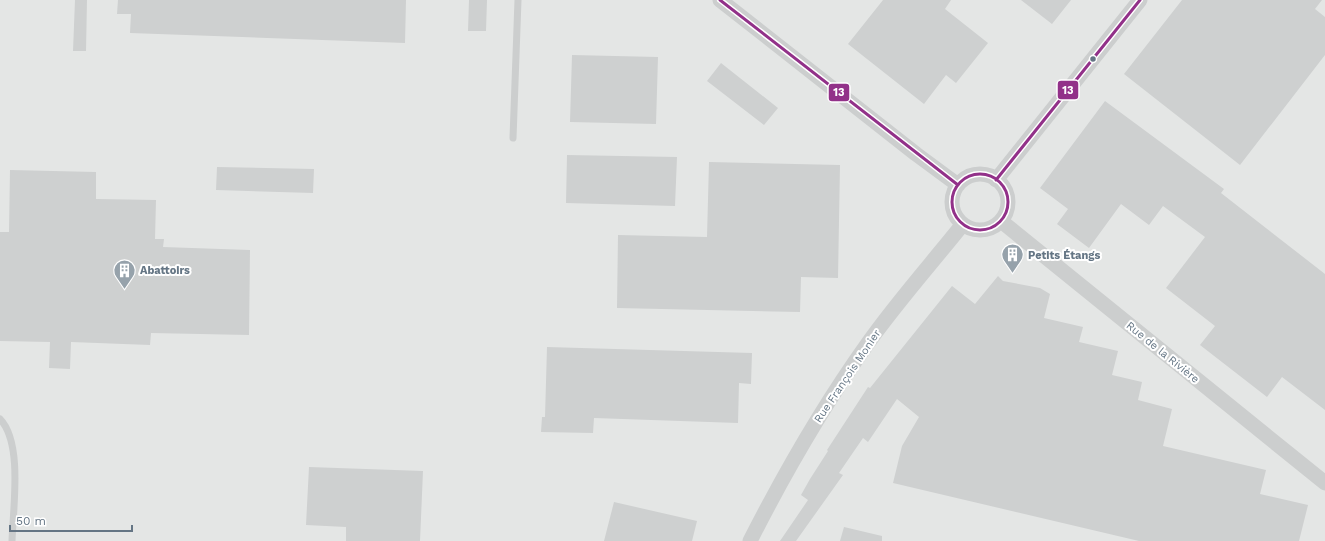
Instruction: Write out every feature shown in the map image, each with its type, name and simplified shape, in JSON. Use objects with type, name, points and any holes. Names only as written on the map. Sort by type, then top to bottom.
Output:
[{"type":"street","points":[[720,0],[903,144],[958,185]]},
{"type":"street","points":[[996,180],[1140,0]]},
{"type":"street","points":[[982,174],[996,180],[1004,189],[1008,198],[1008,207],[1001,221],[991,228],[982,231],[973,230],[963,224],[953,212],[953,193],[958,185],[973,175],[982,174]]},
{"type":"street","name":"Rue de la Rivière","points":[[1001,221],[1325,483]]},
{"type":"street","name":"Rue François Monier","points":[[750,541],[775,491],[811,429],[845,376],[890,313],[963,224]]},
{"type":"lane","points":[[513,138],[518,0]]},
{"type":"lane","points":[[0,419],[7,426],[15,453],[12,541]]},
{"type":"shaded area","points":[[0,0],[1325,0],[1325,541],[0,541]]},
{"type":"building","points":[[75,0],[87,0],[86,51],[73,51]]},
{"type":"building","points":[[118,0],[406,0],[405,43],[130,33],[131,14],[117,14]]},
{"type":"building","points":[[469,0],[487,0],[486,31],[468,31]]},
{"type":"building","points":[[883,0],[951,0],[945,9],[988,43],[956,83],[946,75],[924,104],[848,44]]},
{"type":"building","points":[[1021,0],[1071,0],[1052,24]]},
{"type":"building","points":[[1182,0],[1322,0],[1315,9],[1325,17],[1325,55],[1240,165],[1124,74]]},
{"type":"building","points":[[572,55],[658,57],[656,124],[570,122]]},
{"type":"building","points":[[721,63],[778,108],[764,125],[707,81]]},
{"type":"building","points":[[1105,101],[1224,189],[1221,193],[1325,274],[1325,410],[1282,377],[1267,397],[1200,345],[1215,326],[1166,288],[1205,237],[1163,206],[1149,225],[1121,204],[1089,248],[1057,224],[1068,209],[1040,188]]},
{"type":"building","points":[[567,155],[677,157],[675,206],[566,203]]},
{"type":"building","points":[[709,162],[840,165],[838,278],[801,277],[800,312],[617,308],[618,235],[707,237]]},
{"type":"building","points":[[217,167],[314,169],[313,193],[216,190]]},
{"type":"building","name":"Abattoirs","points":[[10,170],[96,172],[96,199],[156,200],[155,239],[164,239],[163,247],[250,250],[249,335],[151,333],[150,345],[71,342],[70,369],[49,368],[50,342],[0,341],[0,232],[9,232]]},
{"type":"building","points":[[998,276],[1003,281],[1040,288],[1050,294],[1044,318],[1083,327],[1079,342],[1118,351],[1112,375],[1142,382],[1138,400],[1172,409],[1163,446],[1266,470],[1260,494],[1308,505],[1299,541],[1139,541],[893,483],[902,446],[919,417],[897,399],[868,442],[863,438],[839,473],[843,475],[796,541],[780,541],[808,500],[801,495],[810,479],[868,387],[870,388],[952,286],[975,304]]},
{"type":"building","points":[[547,347],[752,353],[751,384],[739,383],[738,423],[594,418],[593,433],[541,432],[542,417],[545,417]]},
{"type":"building","points":[[309,467],[423,471],[420,541],[346,541],[346,527],[306,525]]},
{"type":"building","points":[[614,502],[697,521],[692,541],[604,541]]},
{"type":"building","points":[[844,527],[882,536],[882,541],[840,541]]},
{"type":"transit line","name":"13","points":[[720,0],[958,185]]},
{"type":"transit line","name":"13","points":[[996,180],[1140,0]]},
{"type":"transit line","name":"13","points":[[980,174],[991,176],[1000,182],[1006,191],[1008,202],[1006,213],[1000,222],[991,228],[980,230],[969,228],[960,222],[954,213],[952,202],[954,191],[960,182],[969,176],[980,174]]},
{"type":"place","name":"Petits Étangs","points":[[1013,274]]},
{"type":"place","name":"Abattoirs","points":[[125,290]]}]
